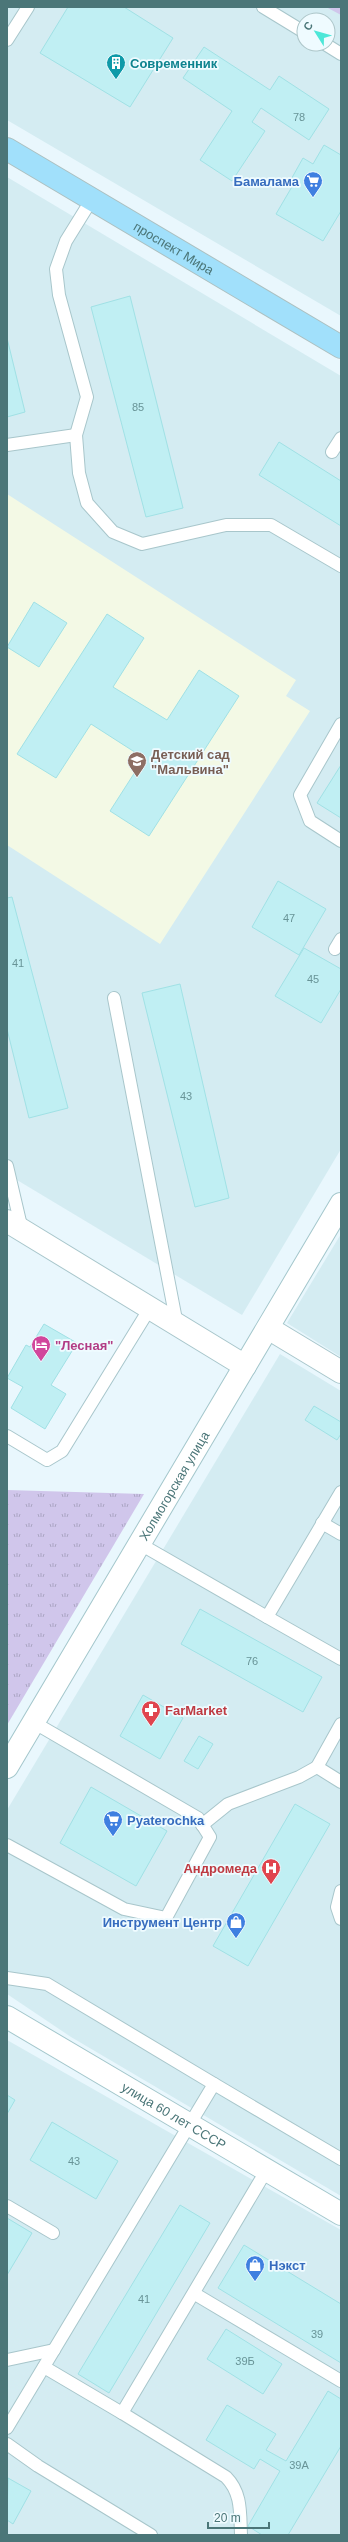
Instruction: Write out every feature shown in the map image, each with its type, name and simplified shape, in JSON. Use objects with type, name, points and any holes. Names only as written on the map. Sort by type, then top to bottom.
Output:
[{"type":"main road","name":"проспект Мира","points":[[7,148],[340,346]]},
{"type":"street","name":"Холмогорская улица","points":[[7,1767],[341,1204]]},
{"type":"street","points":[[14,1226],[245,1366]]},
{"type":"street","points":[[268,1328],[341,1372]]},
{"type":"street","name":"улица 60 лет СССР","points":[[7,2017],[341,2214]]},
{"type":"lane","points":[[7,40],[28,7]]},
{"type":"lane","points":[[263,7],[296,27]]},
{"type":"lane","points":[[92,199],[66,241],[56,269],[59,295],[87,397],[76,435],[79,473],[87,503],[114,532],[142,544],[226,525],[271,525],[341,566]]},
{"type":"lane","points":[[7,445],[76,435]]},
{"type":"lane","points":[[332,452],[341,438]]},
{"type":"lane","points":[[341,724],[300,796],[310,821],[341,841]]},
{"type":"lane","points":[[114,998],[177,1325]]},
{"type":"lane","points":[[7,1166],[14,1226]]},
{"type":"lane","points":[[7,1436],[47,1460],[62,1451],[150,1308]]},
{"type":"lane","points":[[267,1617],[341,1492]]},
{"type":"lane","points":[[322,1523],[341,1534]]},
{"type":"lane","points":[[140,1544],[341,1659]]},
{"type":"lane","points":[[7,1845],[124,1909],[166,1918],[210,1837],[198,1818],[34,1722]]},
{"type":"lane","points":[[202,1825],[228,1804],[300,1777],[317,1767],[341,1724]]},
{"type":"lane","points":[[317,1767],[341,1782]]},
{"type":"lane","points":[[341,1891],[337,1907],[341,1919]]},
{"type":"lane","points":[[7,1978],[47,1984],[341,2159]]},
{"type":"lane","points":[[7,2428],[214,2084]]},
{"type":"lane","points":[[122,2413],[195,2294],[266,2171]]},
{"type":"lane","points":[[7,2206],[52,2233]]},
{"type":"lane","points":[[195,2294],[341,2381]]},
{"type":"lane","points":[[7,2360],[54,2350]]},
{"type":"lane","points":[[44,2367],[122,2413],[230,2482],[238,2495],[241,2535]]},
{"type":"lane","points":[[7,2444],[38,2466],[150,2535]]},
{"type":"shaded area","points":[[7,7],[341,7],[341,316],[7,120]]},
{"type":"shaded area","points":[[7,177],[341,376],[341,1149],[242,1315],[7,1174]]},
{"type":"shaded area","name":"Детский сад \"Мальвина\"","points":[[7,494],[296,680],[286,696],[310,711],[160,944],[7,845]]},
{"type":"shaded area","points":[[341,1234],[341,1357],[287,1323]]},
{"type":"shaded area","points":[[280,1354],[341,1391],[341,2196],[71,2037],[7,1994],[7,1810]]},
{"type":"shaded area","points":[[7,2040],[341,2230],[341,2535],[7,2535]]},
{"type":"green space","points":[[326,7],[341,7],[341,15]]},
{"type":"green space","points":[[7,1490],[144,1494],[7,1725]]},
{"type":"building","name":"Современник","points":[[68,7],[124,7],[173,38],[130,107],[40,53]]},
{"type":"building","points":[[204,47],[270,90],[279,76],[329,109],[309,140],[261,108],[252,122],[265,131],[232,181],[200,160],[232,111],[183,78]]},
{"type":"building","name":"Бамалама","points":[[324,145],[341,155],[341,211],[323,241],[276,214],[293,185],[289,183],[303,158],[313,164]]},
{"type":"building","points":[[130,296],[183,508],[146,517],[91,307]]},
{"type":"building","points":[[7,338],[25,412],[7,417]]},
{"type":"building","points":[[279,442],[341,481],[341,526],[259,475]]},
{"type":"building","points":[[34,602],[67,623],[39,667],[7,647]]},
{"type":"building","points":[[107,614],[144,638],[113,687],[167,720],[199,670],[239,696],[149,836],[110,811],[144,758],[91,724],[56,778],[17,754]]},
{"type":"building","points":[[341,765],[341,818],[317,803]]},
{"type":"building","points":[[278,881],[326,909],[299,955],[252,927]]},
{"type":"building","points":[[12,897],[68,1108],[29,1118],[7,1029],[7,898]]},
{"type":"building","points":[[304,948],[341,969],[341,989],[321,1023],[275,996]]},
{"type":"building","points":[[180,984],[229,1198],[195,1207],[142,993]]},
{"type":"building","name":"\"Лесная\"","points":[[44,1324],[77,1343],[51,1385],[66,1394],[45,1429],[11,1408],[23,1387],[7,1378],[26,1345],[30,1347]]},
{"type":"building","points":[[314,1406],[341,1422],[341,1434],[337,1440],[305,1420]]},
{"type":"building","points":[[200,1609],[322,1677],[303,1712],[181,1644]]},
{"type":"building","name":"FarMarket","points":[[143,1695],[183,1718],[160,1759],[120,1736]]},
{"type":"building","points":[[199,1736],[213,1744],[198,1769],[184,1761]]},
{"type":"building","name":"Pyaterochka","points":[[91,1787],[167,1831],[136,1886],[60,1843]]},
{"type":"building","name":"Андромеда","points":[[295,1804],[330,1824],[248,1966],[213,1946]]},
{"type":"building","points":[[7,2095],[15,2100],[7,2114]]},
{"type":"building","points":[[52,2122],[118,2161],[96,2199],[30,2160]]},
{"type":"building","points":[[180,2205],[210,2223],[109,2393],[78,2374]]},
{"type":"building","points":[[7,2218],[32,2233],[7,2275]]},
{"type":"building","points":[[244,2245],[341,2304],[341,2363],[218,2288]]},
{"type":"building","points":[[226,2329],[282,2364],[263,2394],[207,2359]]},
{"type":"building","points":[[328,2391],[341,2399],[341,2446],[288,2535],[262,2535],[248,2526],[280,2471],[260,2459],[254,2469],[206,2440],[227,2405],[276,2434],[266,2450],[286,2461]]},
{"type":"building","points":[[8,2478],[31,2491],[13,2524],[7,2520]]},
{"type":"place","name":"Современник","points":[[116,80]]},
{"type":"place","name":"Бамалама","points":[[313,198]]},
{"type":"place","name":"Детский сад \"Мальвина\"","points":[[137,778]]},
{"type":"place","name":"\"Лесная\"","points":[[41,1362]]},
{"type":"place","name":"FarMarket","points":[[151,1727]]},
{"type":"place","name":"Pyaterochka","points":[[113,1837]]},
{"type":"place","name":"Андромеда","points":[[271,1885]]},
{"type":"place","name":"Инструмент Центр","points":[[236,1939]]},
{"type":"place","name":"Нэкст","points":[[255,2282]]}]
